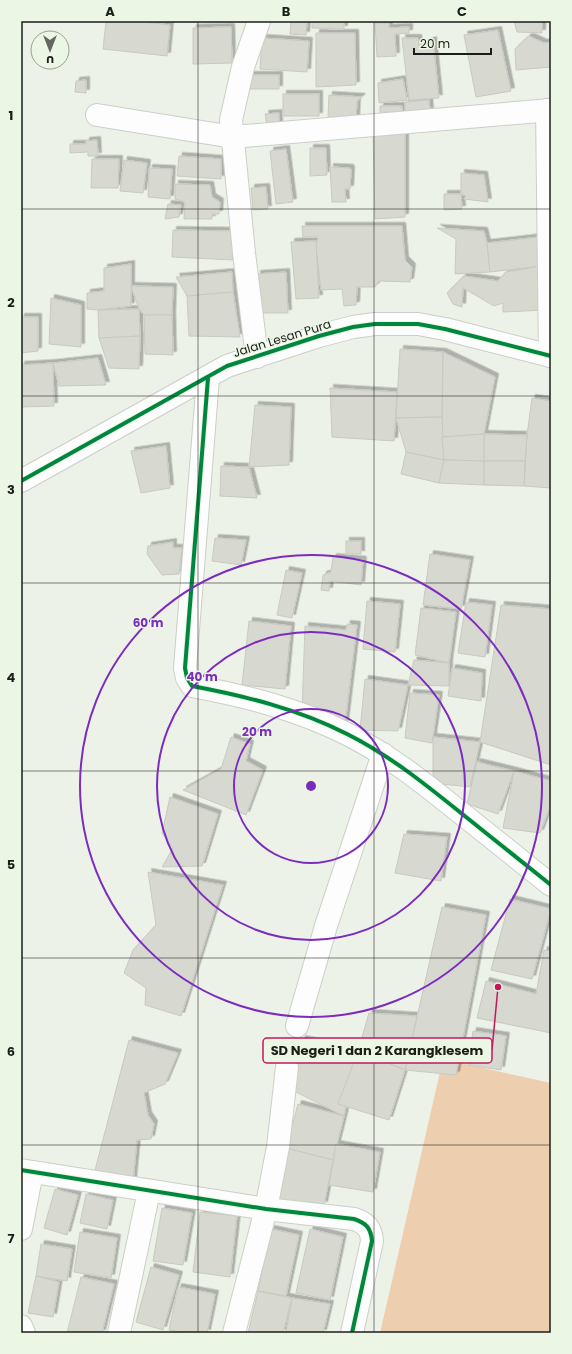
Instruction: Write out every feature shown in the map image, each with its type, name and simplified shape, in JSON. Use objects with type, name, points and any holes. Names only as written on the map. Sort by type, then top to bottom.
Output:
[{"type":"street","points":[[257,357],[244,253],[231,120],[241,75],[259,21]]},
{"type":"street","points":[[98,115],[233,137],[549,110],[550,356]]},
{"type":"street","name":"Jalan Lesan Pura","points":[[21,481],[208,378],[227,366],[318,336],[353,327],[418,324],[445,329],[550,356]]},
{"type":"street","points":[[208,378],[185,668],[187,678],[192,686],[241,696],[289,709],[347,734],[383,754],[416,777],[551,885]]},
{"type":"street","points":[[297,1026],[326,926],[383,754]]},
{"type":"street","points":[[234,1333],[266,1209],[278,1147],[287,1067]]},
{"type":"street","points":[[21,1229],[27,1171],[149,1192],[266,1209],[354,1219],[364,1222],[371,1232],[369,1258],[352,1333]]},
{"type":"street","points":[[120,1333],[149,1192]]},
{"type":"street","points":[[21,1326],[24,1333]]},
{"type":"shaded area","points":[[443,1059],[551,1083],[551,1333],[380,1333]]},
{"type":"building","points":[[106,21],[134,21],[170,25],[167,56],[103,49]]},
{"type":"building","points":[[291,21],[307,21],[306,35],[290,34]]},
{"type":"building","points":[[312,21],[344,21],[344,29],[312,28]]},
{"type":"building","points":[[514,21],[542,21],[542,33],[517,32]]},
{"type":"building","points":[[375,23],[389,23],[389,28],[409,27],[409,33],[395,34],[396,56],[377,57]]},
{"type":"building","points":[[231,27],[232,63],[193,64],[193,28]]},
{"type":"building","points":[[498,30],[511,91],[476,97],[464,35]]},
{"type":"building","points":[[316,33],[355,33],[356,85],[316,87]]},
{"type":"building","points":[[529,36],[544,43],[551,42],[551,67],[516,70],[515,49]]},
{"type":"building","points":[[262,38],[309,41],[307,72],[260,69]]},
{"type":"building","points":[[402,38],[418,38],[419,45],[433,40],[439,98],[409,100]]},
{"type":"building","points":[[249,75],[279,75],[279,89],[249,89]]},
{"type":"building","points":[[403,79],[407,100],[379,103],[378,83]]},
{"type":"building","points":[[86,80],[86,93],[75,92],[76,81]]},
{"type":"building","points":[[283,94],[319,94],[319,116],[283,116]]},
{"type":"building","points":[[329,95],[362,97],[357,101],[356,119],[328,117]]},
{"type":"building","points":[[429,100],[430,111],[405,115],[405,102]]},
{"type":"building","points":[[380,106],[402,106],[403,118],[380,118]]},
{"type":"building","points":[[279,113],[279,125],[267,125],[265,114]]},
{"type":"building","points":[[405,129],[405,217],[375,219],[373,132]]},
{"type":"building","points":[[97,140],[98,156],[88,156],[88,152],[70,153],[70,144],[86,144],[86,141]]},
{"type":"building","points":[[310,148],[326,148],[327,175],[310,176]]},
{"type":"building","points":[[286,149],[293,202],[276,204],[270,151]]},
{"type":"building","points":[[179,156],[221,159],[221,179],[177,176]]},
{"type":"building","points":[[92,159],[119,159],[118,188],[91,188]]},
{"type":"building","points":[[124,160],[147,163],[143,193],[120,191]]},
{"type":"building","points":[[330,167],[350,168],[351,170],[350,189],[345,189],[346,202],[332,202]]},
{"type":"building","points":[[149,168],[172,169],[170,199],[148,197]]},
{"type":"building","points":[[461,173],[484,175],[488,202],[464,199],[466,196],[461,194]]},
{"type":"building","points":[[175,184],[210,185],[212,197],[220,202],[219,214],[212,214],[212,219],[184,219],[185,202],[175,199]]},
{"type":"building","points":[[266,187],[268,209],[253,210],[251,188]]},
{"type":"building","points":[[444,194],[461,194],[462,209],[444,210]]},
{"type":"building","points":[[168,204],[181,205],[179,217],[165,219]]},
{"type":"building","points":[[302,226],[402,226],[405,260],[412,267],[410,282],[379,281],[375,287],[357,287],[356,305],[344,306],[342,289],[321,290],[316,247],[318,237],[303,237]]},
{"type":"building","points":[[437,228],[484,231],[487,243],[490,272],[455,274],[456,239]]},
{"type":"building","points":[[173,230],[234,231],[233,260],[172,257]]},
{"type":"building","points":[[539,237],[542,266],[490,272],[487,243]]},
{"type":"building","points":[[316,241],[319,298],[296,299],[291,242]]},
{"type":"building","points":[[131,264],[131,306],[98,310],[87,309],[87,293],[104,291],[104,268]]},
{"type":"building","points":[[542,266],[546,310],[503,312],[503,303],[494,306],[463,288],[462,307],[453,304],[447,293],[464,276],[498,281],[506,272]]},
{"type":"building","points":[[232,272],[233,292],[187,296],[176,277]]},
{"type":"building","points":[[286,272],[288,313],[262,313],[257,274]]},
{"type":"building","points":[[131,286],[173,287],[172,315],[144,315],[139,309]]},
{"type":"building","points":[[233,292],[240,337],[189,336],[187,296]]},
{"type":"building","points":[[51,298],[81,305],[81,347],[49,344]]},
{"type":"building","points":[[139,309],[140,336],[99,338],[98,310]]},
{"type":"building","points":[[144,315],[172,315],[173,355],[145,354]]},
{"type":"building","points":[[21,317],[38,317],[38,351],[21,353]]},
{"type":"building","points":[[140,336],[139,369],[109,368],[99,338]]},
{"type":"building","points":[[400,349],[443,352],[442,417],[396,418]]},
{"type":"building","points":[[443,352],[495,377],[484,434],[442,437]]},
{"type":"building","points":[[98,358],[106,385],[59,386],[53,363]]},
{"type":"building","points":[[53,363],[54,406],[21,407],[21,365]]},
{"type":"building","points":[[330,388],[397,392],[394,441],[332,437]]},
{"type":"building","points":[[532,398],[551,401],[551,488],[524,486],[527,435]]},
{"type":"building","points":[[255,405],[291,407],[289,465],[249,467]]},
{"type":"building","points":[[442,417],[444,460],[406,452],[396,418]]},
{"type":"building","points":[[484,434],[527,435],[525,461],[484,461]]},
{"type":"building","points":[[484,434],[484,461],[444,460],[442,437]]},
{"type":"building","points":[[166,446],[170,488],[141,493],[131,451]]},
{"type":"building","points":[[406,452],[444,460],[439,483],[401,474]]},
{"type":"building","points":[[444,460],[484,461],[484,485],[439,483]]},
{"type":"building","points":[[484,461],[525,461],[524,486],[484,485]]},
{"type":"building","points":[[221,466],[249,467],[257,498],[220,496]]},
{"type":"building","points":[[215,538],[246,540],[241,565],[212,561]]},
{"type":"building","points":[[346,541],[361,541],[361,554],[346,554]]},
{"type":"building","points":[[173,542],[173,548],[182,548],[179,574],[162,575],[147,554],[148,546]]},
{"type":"building","points":[[430,554],[470,560],[461,609],[423,605]]},
{"type":"building","points":[[333,557],[363,560],[361,585],[330,581],[329,591],[321,590],[323,575],[331,572]]},
{"type":"building","points":[[286,570],[302,573],[292,618],[277,615]]},
{"type":"building","points":[[367,601],[400,604],[395,652],[363,649]]},
{"type":"building","points":[[466,602],[492,605],[485,657],[458,653]]},
{"type":"building","points":[[501,605],[551,609],[551,765],[480,742]]},
{"type":"building","points":[[421,608],[456,612],[449,663],[415,655]]},
{"type":"building","points":[[249,621],[291,626],[285,689],[242,685]]},
{"type":"building","points":[[347,624],[357,625],[345,724],[302,712],[305,626],[346,630]]},
{"type":"building","points":[[414,660],[449,663],[449,686],[408,685]]},
{"type":"building","points":[[452,668],[482,673],[481,701],[448,696]]},
{"type":"building","points":[[365,679],[408,685],[398,731],[360,730]]},
{"type":"building","points":[[410,693],[439,695],[432,743],[405,738]]},
{"type":"building","points":[[231,737],[250,744],[246,761],[263,770],[246,815],[183,790],[221,769]]},
{"type":"building","points":[[433,737],[480,742],[470,787],[433,783]]},
{"type":"building","points":[[477,762],[514,771],[498,814],[467,804]]},
{"type":"building","points":[[514,771],[551,781],[551,804],[540,833],[503,828]]},
{"type":"building","points":[[170,797],[218,814],[202,866],[162,867],[173,848],[162,833]]},
{"type":"building","points":[[404,834],[447,837],[441,881],[395,873]]},
{"type":"building","points":[[148,872],[223,885],[181,1016],[145,1005],[146,988],[124,973],[133,950],[156,925]]},
{"type":"building","points":[[510,899],[551,909],[532,979],[491,970]]},
{"type":"building","points":[[442,907],[486,915],[456,1075],[405,1070]]},
{"type":"building","points":[[544,950],[551,951],[551,1033],[477,1018],[486,981],[536,994]]},
{"type":"building","points":[[369,1013],[417,1016],[405,1070],[358,1051]]},
{"type":"building","points":[[473,1031],[506,1036],[501,1070],[468,1065]]},
{"type":"building","points":[[302,1039],[358,1051],[344,1116],[292,1090]]},
{"type":"building","points":[[129,1040],[178,1053],[165,1084],[144,1093],[148,1115],[154,1124],[151,1139],[137,1140],[133,1181],[94,1174]]},
{"type":"building","points":[[358,1051],[405,1070],[389,1120],[338,1104]]},
{"type":"building","points":[[298,1104],[344,1116],[333,1160],[286,1148]]},
{"type":"building","points":[[336,1144],[380,1152],[373,1192],[329,1185]]},
{"type":"building","points":[[286,1148],[333,1160],[324,1205],[279,1202]]},
{"type":"building","points":[[55,1189],[78,1195],[67,1235],[44,1228]]},
{"type":"building","points":[[86,1194],[113,1200],[107,1229],[80,1223]]},
{"type":"building","points":[[162,1208],[192,1213],[183,1265],[153,1261]]},
{"type":"building","points":[[200,1212],[237,1216],[230,1277],[193,1272]]},
{"type":"building","points":[[271,1229],[299,1235],[286,1296],[258,1291]]},
{"type":"building","points":[[310,1229],[343,1237],[330,1300],[296,1293]]},
{"type":"building","points":[[80,1232],[117,1238],[111,1278],[74,1272]]},
{"type":"building","points":[[41,1244],[72,1249],[67,1281],[36,1276]]},
{"type":"building","points":[[151,1267],[179,1275],[163,1330],[136,1322]]},
{"type":"building","points":[[36,1276],[59,1282],[53,1317],[28,1313]]},
{"type":"building","points":[[81,1277],[114,1284],[102,1333],[67,1333]]},
{"type":"building","points":[[178,1287],[215,1294],[207,1333],[184,1333],[169,1330]]},
{"type":"building","points":[[258,1291],[292,1298],[283,1333],[248,1333]]},
{"type":"building","points":[[292,1298],[330,1304],[323,1333],[286,1333]]},
{"type":"cycle path","points":[[21,481],[227,366],[319,336],[353,327],[375,324],[418,324],[445,329],[551,356]]},
{"type":"cycle path","points":[[208,378],[185,668],[187,678],[192,686],[232,694],[290,710],[310,717],[362,742],[420,781],[551,885]]},
{"type":"cycle path","points":[[21,1170],[266,1209],[354,1219],[362,1222],[369,1229],[372,1241],[352,1333]]},
{"type":"place","name":"SD Negeri 1 dan 2 Karangklesem","points":[[498,987]]}]
